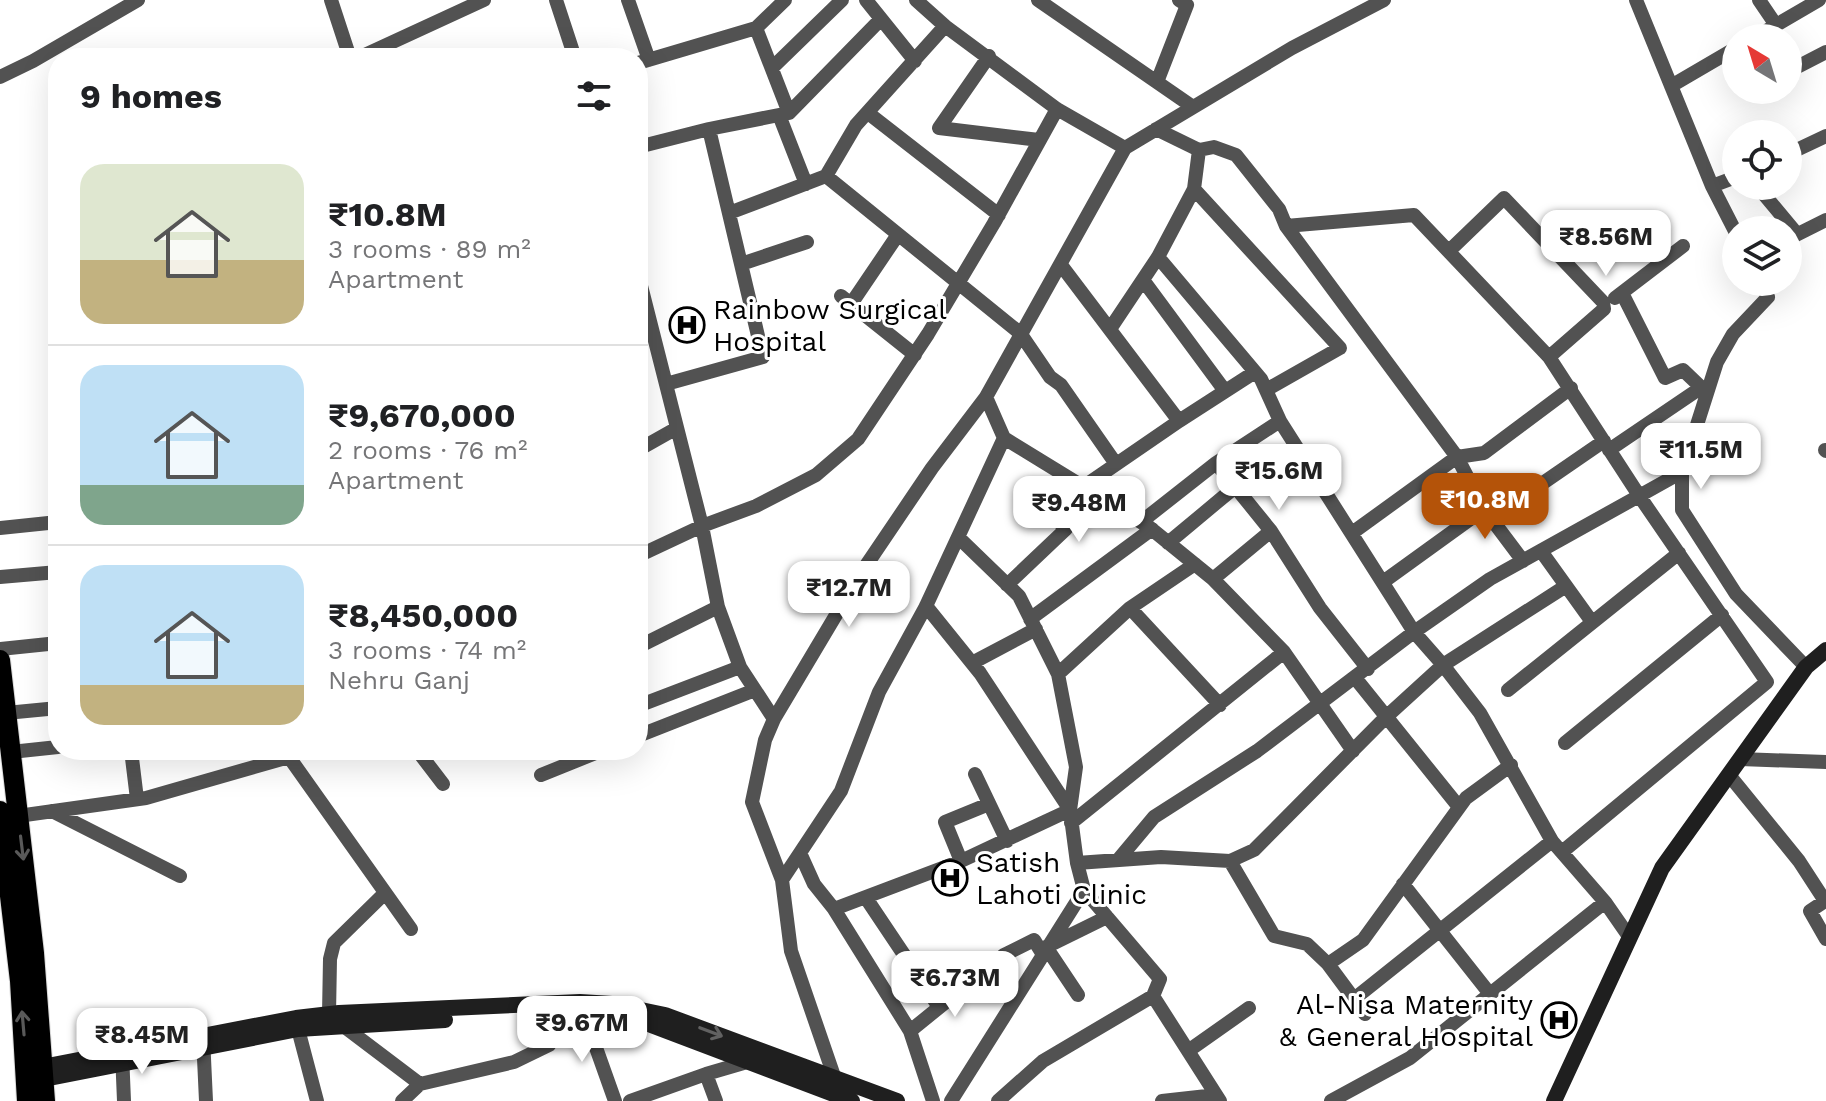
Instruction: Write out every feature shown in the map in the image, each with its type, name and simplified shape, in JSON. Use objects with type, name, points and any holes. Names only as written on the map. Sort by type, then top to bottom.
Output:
[{"type":"main road","points":[[1554,1101],[1662,868],[1806,667],[1826,650]]},
{"type":"main road","points":[[0,660],[11,752],[9,814],[3,857],[34,1080],[45,1101]]},
{"type":"main road","points":[[9,814],[34,1080]]},
{"type":"main road","points":[[34,1080],[203,1041],[336,1020],[544,1009],[580,1002],[612,1004],[665,1015],[897,1101]]},
{"type":"main road","points":[[544,1009],[646,1023],[852,1101]]},
{"type":"main road","points":[[203,1041],[298,1029],[336,1020]]},
{"type":"street","points":[[55,48],[138,0]]},
{"type":"street","points":[[331,0],[347,48]]},
{"type":"street","points":[[380,48],[484,0]]},
{"type":"street","points":[[556,0],[572,48]]},
{"type":"street","points":[[628,0],[641,48]]},
{"type":"street","points":[[648,60],[756,28],[785,0]]},
{"type":"street","points":[[772,68],[842,0]]},
{"type":"street","points":[[866,0],[915,61]]},
{"type":"street","points":[[916,0],[945,26],[1057,109],[1125,148]]},
{"type":"street","points":[[1038,0],[1193,107]]},
{"type":"street","points":[[835,1079],[791,951],[782,880],[752,802],[765,740],[774,719],[861,573],[932,468],[986,397],[1125,148],[1292,48],[1384,0]]},
{"type":"street","points":[[1636,0],[1712,186],[1727,216]]},
{"type":"street","points":[[1759,0],[1775,24]]},
{"type":"street","points":[[1778,24],[1819,0]]},
{"type":"street","points":[[1157,82],[1185,2]]},
{"type":"street","points":[[648,144],[784,114],[881,19]]},
{"type":"street","points":[[729,213],[826,176],[856,125],[945,26]]},
{"type":"street","points":[[756,28],[772,68],[806,184]]},
{"type":"street","points":[[0,77],[48,52]]},
{"type":"street","points":[[1802,64],[1826,52]]},
{"type":"street","points":[[989,56],[939,128],[1039,140]]},
{"type":"street","points":[[1671,86],[1722,56]]},
{"type":"street","points":[[648,551],[702,526],[756,506],[816,475],[858,439],[915,355],[999,215],[1057,109]]},
{"type":"street","points":[[868,113],[999,215]]},
{"type":"street","points":[[666,384],[763,357],[709,129]]},
{"type":"street","points":[[1156,129],[1199,150],[1214,147],[1236,155],[1279,209],[1286,226],[1457,457],[1488,513],[1523,561]]},
{"type":"street","points":[[1802,147],[1826,136]]},
{"type":"street","points":[[1110,329],[1158,257],[1194,189],[1199,150]]},
{"type":"street","points":[[826,176],[1020,333],[1116,464]]},
{"type":"street","points":[[1712,186],[1722,182]]},
{"type":"street","points":[[1194,189],[1340,348],[1266,390]]},
{"type":"street","points":[[1449,251],[1504,198],[1606,306]]},
{"type":"street","points":[[1286,226],[1414,215],[1549,357],[1640,497],[1767,682],[1557,847],[1439,930],[1354,999]]},
{"type":"street","points":[[1802,232],[1826,220]]},
{"type":"street","points":[[897,236],[846,300],[915,355]]},
{"type":"street","points":[[741,264],[807,242]]},
{"type":"street","points":[[1549,357],[1606,306],[1683,246]]},
{"type":"street","points":[[1158,257],[1255,372],[1280,421],[1414,632],[1480,713],[1557,847],[1605,902],[1630,938]]},
{"type":"street","points":[[1061,265],[1179,421],[1182,419]]},
{"type":"street","points":[[1143,280],[1225,391]]},
{"type":"street","points":[[1622,293],[1665,378],[1683,370],[1704,390]]},
{"type":"street","points":[[1768,296],[1727,343],[1704,390],[1682,472],[1682,510],[1736,594],[1806,667]]},
{"type":"street","points":[[648,313],[702,526],[718,607],[740,667],[774,719]]},
{"type":"street","points":[[1083,487],[1255,372]]},
{"type":"street","points":[[1352,533],[1457,457],[1484,453],[1571,388]]},
{"type":"street","points":[[1383,582],[1488,513],[1704,390]]},
{"type":"street","points":[[986,397],[1004,438],[1146,526],[1213,579],[1284,652],[1353,751]]},
{"type":"street","points":[[972,663],[1033,624],[1216,463],[1280,421]]},
{"type":"street","points":[[648,444],[677,428]]},
{"type":"street","points":[[782,880],[841,791],[879,692],[926,606],[1004,438]]},
{"type":"street","points":[[1216,463],[1271,531],[1320,608],[1368,669]]},
{"type":"street","points":[[1118,860],[1154,817],[1257,751],[1356,679],[1414,632],[1490,579],[1682,472]]},
{"type":"street","points":[[1168,543],[1234,488]]},
{"type":"street","points":[[1007,585],[1066,529],[1032,494]]},
{"type":"street","points":[[0,528],[48,523]]},
{"type":"street","points":[[1213,579],[1271,531]]},
{"type":"street","points":[[958,537],[1019,596],[1058,674],[1076,767],[1070,817],[1084,890],[1160,979],[1153,996],[1043,1061],[998,1101]]},
{"type":"street","points":[[1541,551],[1592,622]]},
{"type":"street","points":[[1508,690],[1679,553]]},
{"type":"street","points":[[1058,674],[1130,608],[1195,564]]},
{"type":"street","points":[[0,577],[48,573]]},
{"type":"street","points":[[1077,863],[1161,857],[1230,861],[1254,850],[1386,717],[1443,665],[1566,586]]},
{"type":"street","points":[[926,606],[972,663],[1070,817]]},
{"type":"street","points":[[648,642],[718,607]]},
{"type":"street","points":[[1130,608],[1220,705]]},
{"type":"street","points":[[1565,743],[1722,615]]},
{"type":"street","points":[[0,649],[48,644]]},
{"type":"street","points":[[834,909],[1070,817],[1220,705],[1284,652]]},
{"type":"street","points":[[648,702],[740,667]]},
{"type":"street","points":[[1356,679],[1459,807]]},
{"type":"street","points":[[648,732],[755,690]]},
{"type":"street","points":[[6,713],[48,709]]},
{"type":"street","points":[[11,752],[48,748]]},
{"type":"street","points":[[1740,759],[1826,762]]},
{"type":"street","points":[[132,760],[137,799]]},
{"type":"street","points":[[9,814],[137,799],[266,760]]},
{"type":"street","points":[[290,760],[411,929]]},
{"type":"street","points":[[425,760],[443,784]]},
{"type":"street","points":[[541,775],[578,760]]},
{"type":"street","points":[[1328,964],[1363,940],[1466,798],[1511,765]]},
{"type":"street","points":[[975,774],[1007,841]]},
{"type":"street","points":[[1729,775],[1799,861],[1825,901],[1810,911],[1826,939]]},
{"type":"street","points":[[961,861],[945,822],[989,804]]},
{"type":"street","points":[[52,811],[180,876]]},
{"type":"street","points":[[800,853],[814,884],[834,909],[910,1031],[933,1101]]},
{"type":"street","points":[[1230,861],[1274,936],[1307,944],[1328,964],[1365,1014]]},
{"type":"street","points":[[1403,884],[1490,994]]},
{"type":"street","points":[[951,1101],[1084,890]]},
{"type":"street","points":[[385,893],[334,943],[330,959],[336,1020],[420,1084]]},
{"type":"street","points":[[866,898],[939,1007]]},
{"type":"street","points":[[1331,1101],[1410,1058],[1605,902]]},
{"type":"street","points":[[1044,950],[1107,917]]},
{"type":"street","points":[[910,1031],[1004,955],[1034,940],[1078,995]]},
{"type":"street","points":[[1153,996],[1218,1098],[1162,1101]]},
{"type":"street","points":[[1188,1051],[1249,1008]]},
{"type":"street","points":[[402,1101],[420,1084],[514,1062],[549,1045],[544,1009]]},
{"type":"street","points":[[584,1014],[615,1101]]},
{"type":"street","points":[[298,1029],[317,1101]]},
{"type":"street","points":[[203,1041],[206,1101]]},
{"type":"street","points":[[122,1059],[124,1101]]},
{"type":"street","points":[[630,1101],[747,1062]]},
{"type":"street","points":[[706,1074],[716,1101]]},
{"type":"place","name":"Rainbow Surgical Hospital","points":[[687,325]]},
{"type":"place","name":"Satish Lahoti Clinic","points":[[950,878]]},
{"type":"place","name":"Al-Nisa Maternity & General Hospital","points":[[1559,1020]]}]
